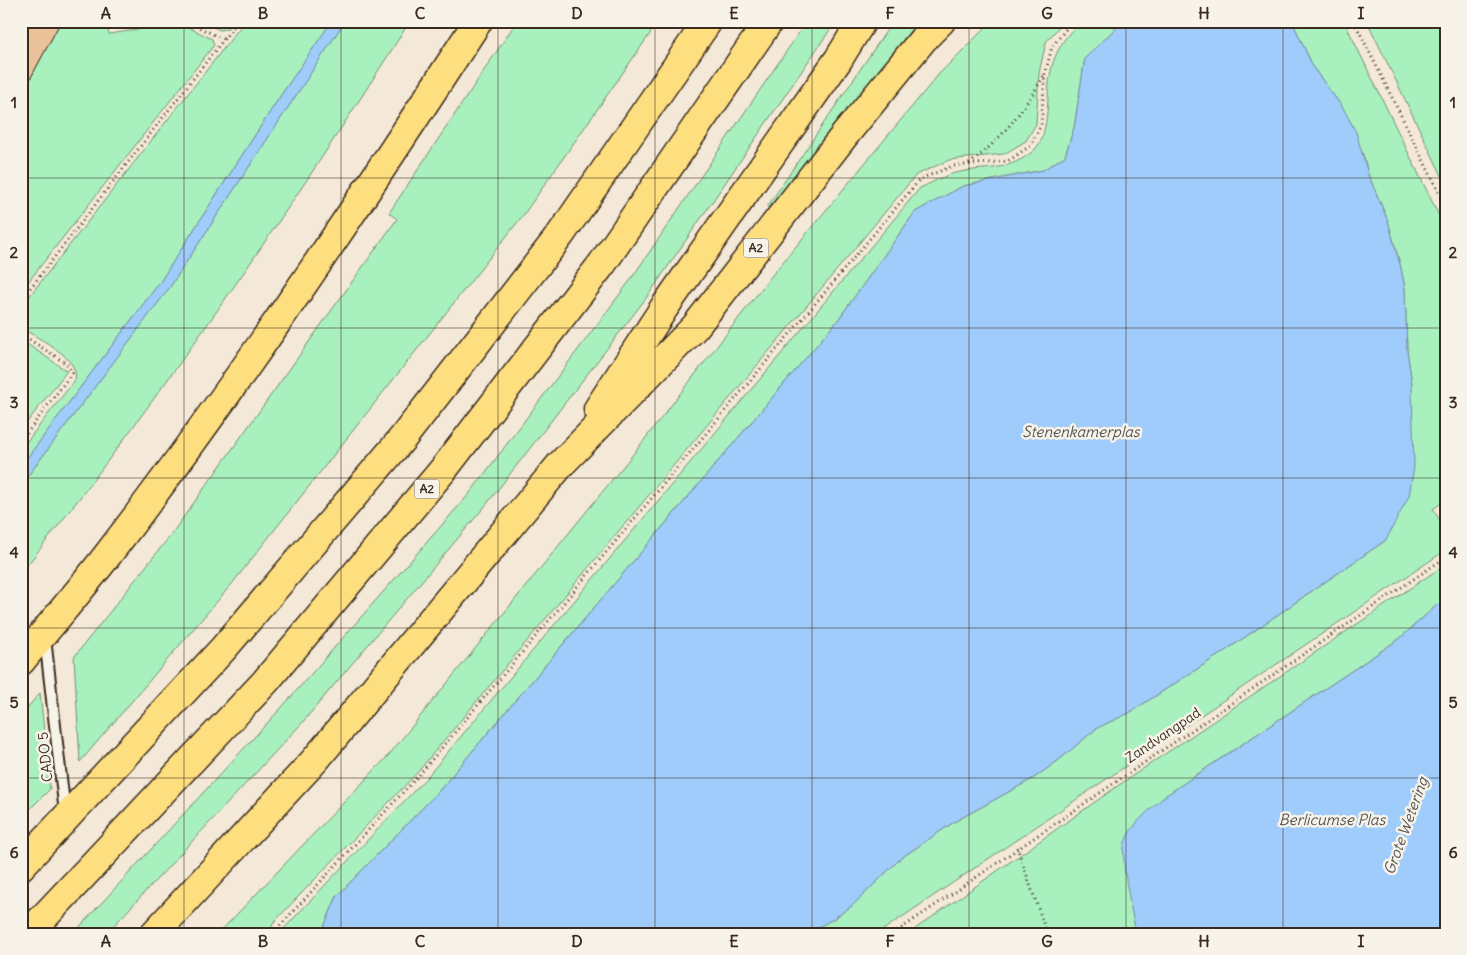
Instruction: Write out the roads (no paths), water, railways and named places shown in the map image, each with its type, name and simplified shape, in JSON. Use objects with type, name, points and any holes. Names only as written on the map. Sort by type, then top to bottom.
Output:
[{"type":"highway","points":[[21,661],[106,557],[263,343],[371,186],[478,21]]},
{"type":"highway","points":[[21,866],[223,649],[402,438],[561,234],[708,21]]},
{"type":"highway","name":"A2","points":[[34,927],[266,682],[443,470],[602,264],[769,21]]},
{"type":"highway","name":"A2","points":[[561,464],[664,308],[838,60],[862,21]]},
{"type":"highway","name":"A2","points":[[154,934],[315,760],[561,464],[695,327],[844,136],[925,37],[941,21]]},
{"type":"lane","name":"CADO 5","points":[[44,632],[66,819]]},
{"type":"water","points":[[332,21],[345,21],[170,287],[21,485],[21,466],[160,282],[281,95]]},
{"type":"water","name":"Stenenkamerplas","points":[[1128,21],[1292,21],[1314,69],[1343,108],[1356,132],[1368,174],[1388,221],[1401,268],[1405,289],[1407,350],[1412,384],[1414,467],[1409,496],[1386,540],[1222,653],[1129,713],[1097,728],[1034,778],[954,822],[901,858],[853,905],[806,934],[321,934],[337,896],[437,793],[838,320],[915,212],[963,186],[1043,170],[1065,156],[1074,128],[1085,58],[1117,27]]},
{"type":"water","name":"Berlicumse Plas","points":[[1446,597],[1446,934],[1136,934],[1125,873],[1124,850],[1128,835],[1148,811],[1165,796],[1399,639]]},
{"type":"water label","name":"Grote Wetering","points":[[1406,826]]}]
